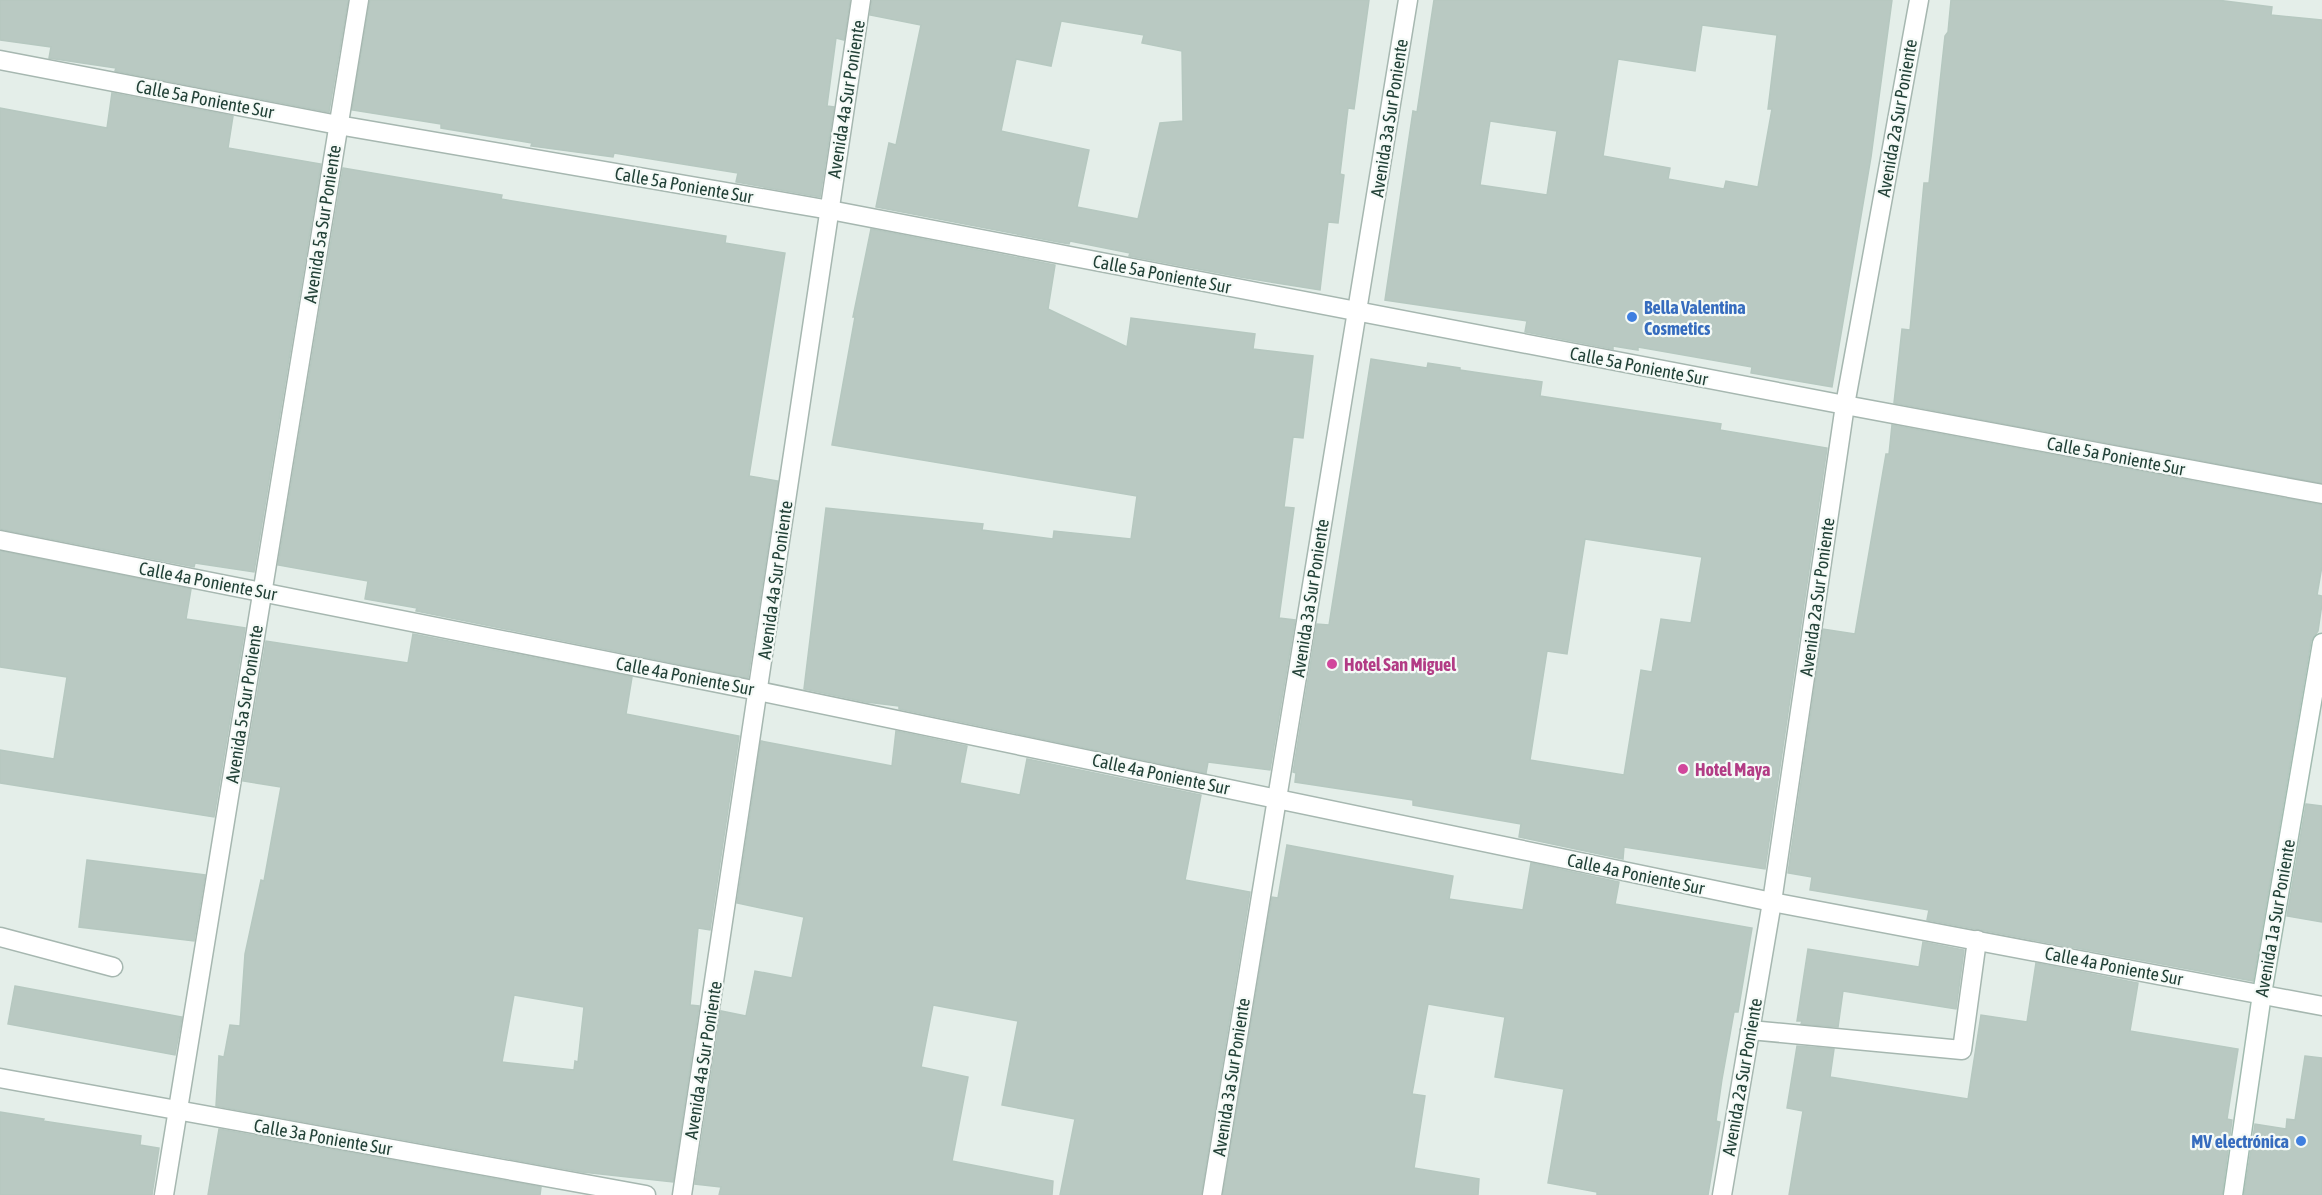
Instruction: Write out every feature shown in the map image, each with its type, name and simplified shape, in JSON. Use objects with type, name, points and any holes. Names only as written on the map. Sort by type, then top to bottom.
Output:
[{"type":"street","name":"Avenida 5a Sur Poniente","points":[[164,1195],[359,0]]},
{"type":"street","name":"Avenida 4a Sur Poniente","points":[[682,1195],[861,0]]},
{"type":"street","name":"Avenida 3a Sur Poniente","points":[[1212,1195],[1408,0]]},
{"type":"street","name":"Avenida 2a Sur Poniente","points":[[1722,1195],[1772,902],[1845,405],[1919,0]]},
{"type":"street","name":"Calle 5a Poniente Sur","points":[[0,60],[338,125],[830,210],[2322,494]]},
{"type":"street","name":"Calle 4a Poniente Sur","points":[[0,540],[758,691],[1772,902],[2322,1006]]},
{"type":"street","name":"Avenida 1a Sur Poniente","points":[[2233,1195],[2262,994],[2322,643]]},
{"type":"street","points":[[0,937],[113,967]]},
{"type":"street","points":[[1750,1030],[1962,1050],[1977,940]]},
{"type":"street","name":"Calle 3a Poniente Sur","points":[[0,1078],[646,1195]]},
{"type":"building","points":[[0,0],[348,0],[329,112],[115,71],[116,68],[49,58],[51,47],[0,40]]},
{"type":"building","points":[[370,0],[850,0],[844,40],[836,38],[827,106],[834,107],[820,197],[736,182],[738,173],[614,153],[613,157],[531,146],[532,143],[441,128],[441,124],[352,110]]},
{"type":"building","points":[[872,0],[1369,0],[1354,109],[1348,108],[1340,174],[1344,175],[1338,223],[1328,222],[1320,290],[1129,256],[1130,253],[1070,241],[1069,244],[876,207],[889,143],[896,145],[921,25],[870,15]],"holes":[[[1061,21],[1144,35],[1142,43],[1182,51],[1183,121],[1160,123],[1138,219],[1077,207],[1089,150],[1001,131],[1016,59],[1051,66]]]},
{"type":"building","points":[[1434,0],[1892,0],[1871,157],[1832,387],[1751,373],[1752,367],[1638,347],[1638,350],[1613,346],[1613,349],[1525,332],[1527,321],[1385,300],[1413,111],[1417,112]],"holes":[[[1702,25],[1777,35],[1768,109],[1772,109],[1758,187],[1726,181],[1724,189],[1668,179],[1670,168],[1603,156],[1618,59],[1695,71]],[[1490,121],[1557,131],[1547,195],[1480,185]]]},
{"type":"building","points":[[1951,0],[2217,0],[2272,7],[2271,15],[2322,20],[2322,483],[1894,403],[1902,329],[1910,330],[1924,183],[1929,183]]},
{"type":"building","points":[[112,93],[233,116],[228,148],[321,164],[254,572],[195,563],[194,567],[0,529],[0,108],[107,128]]},
{"type":"building","points":[[343,168],[502,195],[501,199],[726,236],[725,243],[785,253],[749,476],[778,481],[748,678],[365,599],[368,581],[278,565]]},
{"type":"building","points":[[871,229],[1055,265],[1048,309],[1127,347],[1131,318],[1255,334],[1253,349],[1313,356],[1303,438],[1293,437],[1284,507],[1294,508],[1279,618],[1295,620],[1270,770],[1208,762],[1206,773],[899,709],[899,706],[866,702],[804,689],[826,508],[983,524],[982,530],[1053,539],[1054,531],[1131,539],[1137,496],[832,445],[855,317],[853,317]]},
{"type":"building","points":[[1371,359],[1427,368],[1428,363],[1542,382],[1540,396],[1721,424],[1720,430],[1827,448],[1765,869],[1624,847],[1623,859],[1519,837],[1521,824],[1413,805],[1413,800],[1295,782],[1296,773],[1293,772],[1317,624],[1329,625]],"holes":[[[1585,539],[1702,557],[1691,623],[1661,619],[1652,672],[1641,670],[1624,775],[1530,760],[1547,651],[1567,654]]]},
{"type":"building","points":[[1892,425],[2322,505],[2322,566],[2317,595],[2322,596],[2322,604],[2318,631],[2311,641],[2253,981],[1927,920],[1929,910],[1810,890],[1812,877],[1788,873],[1823,629],[1855,634],[1886,454],[1889,454]]},
{"type":"building","points":[[0,551],[191,589],[186,619],[245,628],[214,817],[0,783],[0,750],[54,759],[67,677],[0,667]]},
{"type":"building","points":[[413,634],[632,677],[626,714],[739,736],[710,930],[698,928],[690,1005],[699,1006],[673,1182],[582,1172],[216,1106],[219,1056],[224,1057],[230,1025],[240,1026],[245,954],[261,880],[264,881],[281,787],[243,781],[266,641],[408,663]],"holes":[[[514,995],[584,1007],[578,1062],[575,1061],[574,1070],[502,1062]]]},
{"type":"building","points":[[896,731],[967,746],[960,783],[1020,795],[1027,759],[1201,795],[1185,880],[1250,892],[1201,1195],[1060,1195],[1075,1119],[1002,1105],[1018,1021],[933,1005],[921,1067],[968,1077],[952,1161],[1053,1181],[1052,1195],[719,1195],[721,1187],[695,1184],[721,1011],[746,1016],[755,971],[792,978],[804,917],[737,903],[761,741],[892,766]]},
{"type":"building","points":[[2306,804],[2322,806],[2322,922],[2287,916]]},
{"type":"building","points":[[1287,845],[1453,876],[1449,899],[1523,910],[1531,863],[1619,882],[1615,904],[1752,928],[1738,1012],[1734,1012],[1722,1079],[1716,1121],[1720,1122],[1708,1195],[1597,1195],[1597,1192],[1548,1183],[1564,1089],[1495,1077],[1505,1017],[1428,1004],[1412,1094],[1425,1096],[1414,1168],[1479,1179],[1478,1195],[1223,1195],[1272,897],[1278,898]]},
{"type":"building","points":[[87,860],[205,875],[194,941],[79,927]]},
{"type":"building","points":[[1923,942],[1964,950],[1956,1009],[1843,991],[1838,1027],[1801,1024],[1802,1021],[1797,1021],[1808,949],[1919,967]]},
{"type":"building","points":[[2036,963],[2138,983],[2130,1031],[2238,1049],[2227,1119],[2232,1120],[2222,1195],[1789,1195],[1803,1111],[1787,1108],[1797,1046],[1834,1049],[1830,1077],[1968,1099],[1981,1015],[2027,1022]]},
{"type":"building","points":[[15,986],[182,1017],[175,1055],[8,1024]]},
{"type":"building","points":[[2305,1056],[2322,1058],[2322,1195],[2244,1195],[2255,1124],[2286,1129],[2287,1119],[2295,1120]]},
{"type":"building","points":[[0,1112],[141,1136],[140,1145],[159,1148],[152,1195],[0,1195]]},
{"type":"building","points":[[219,1129],[541,1187],[540,1195],[208,1195]]},
{"type":"place","name":"Bella Valentina Cosmetics","points":[[1632,317]]},
{"type":"place","name":"Hotel San Miguel","points":[[1332,664]]},
{"type":"place","name":"Hotel Maya","points":[[1683,769]]},
{"type":"place","name":"MV electrónica","points":[[2301,1141]]}]
